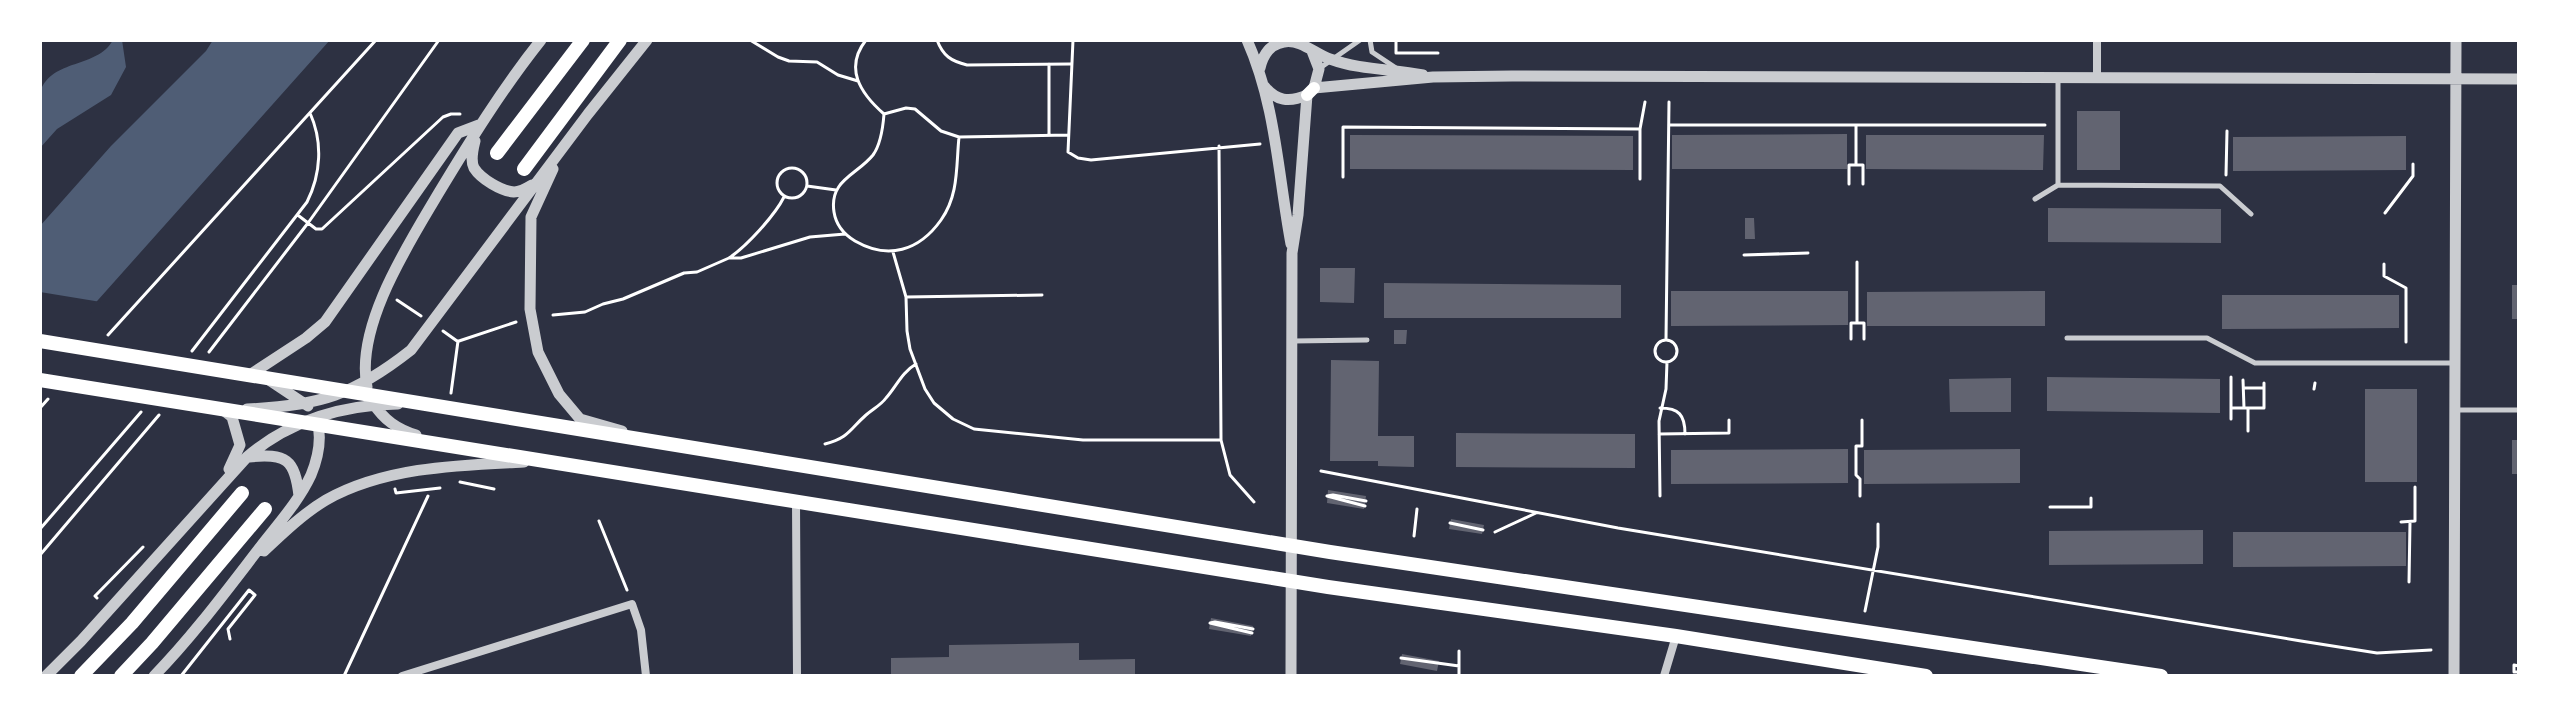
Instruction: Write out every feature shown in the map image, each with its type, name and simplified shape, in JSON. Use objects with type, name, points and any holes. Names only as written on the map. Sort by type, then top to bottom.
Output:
[{"type":"main road","points":[[497,153],[583,40]]},
{"type":"main road","points":[[524,169],[620,40]]},
{"type":"main road","points":[[40,341],[1292,545],[2161,676]]},
{"type":"main road","points":[[40,380],[220,410],[300,421],[316,420],[796,502],[1291,581],[1676,636],[1926,676]]},
{"type":"main road","points":[[81,676],[132,623],[242,493]]},
{"type":"main road","points":[[121,676],[265,509]]},
{"type":"street","points":[[438,442],[399,430],[370,394],[365,368],[370,336],[393,271],[479,125],[541,40]]},
{"type":"street","points":[[316,420],[370,394],[411,350],[647,40]]},
{"type":"street","points":[[1247,40],[1260,68],[1275,135],[1292,253],[1291,676]]},
{"type":"street","points":[[2097,40],[2097,77]]},
{"type":"street","points":[[2454,676],[2456,40]]},
{"type":"street","points":[[1260,68],[1268,51],[1284,42],[1304,43],[1330,59],[1361,68],[1433,77]]},
{"type":"street","points":[[1292,253],[1310,92],[1319,69],[1304,43]]},
{"type":"street","points":[[1264,86],[1270,94],[1287,101],[1310,92],[1433,77],[2519,79]]},
{"type":"street","points":[[479,125],[472,152],[474,167],[499,188],[517,192],[537,183]]},
{"type":"street","points":[[245,375],[306,338],[325,322],[458,133],[479,125]]},
{"type":"street","points":[[563,147],[531,217],[530,309],[538,352],[559,394],[580,419],[661,441]]},
{"type":"street","points":[[154,676],[238,576],[299,497],[311,474],[320,432],[316,420],[307,404],[265,378]]},
{"type":"street","points":[[220,410],[307,404],[351,390]]},
{"type":"street","points":[[220,410],[232,417],[240,445],[220,486]]},
{"type":"street","points":[[46,676],[247,457],[267,440],[300,421]]},
{"type":"street","points":[[247,457],[274,455],[285,459],[293,466],[297,476],[299,497]]},
{"type":"street","points":[[238,576],[287,530],[327,500],[384,477],[463,464],[557,461]]},
{"type":"street","points":[[796,502],[797,676]]},
{"type":"street","points":[[402,676],[632,604],[641,630],[646,676]]},
{"type":"street","points":[[1664,676],[1676,636]]},
{"type":"lane","points":[[1319,69],[1360,40]]},
{"type":"lane","points":[[1370,40],[1372,52],[1400,71]]},
{"type":"lane","points":[[2058,77],[2058,185]]},
{"type":"lane","points":[[2035,199],[2058,185],[2220,186],[2251,214]]},
{"type":"lane","points":[[2067,338],[2207,338],[2255,363],[2455,363]]},
{"type":"lane","points":[[1292,341],[1367,340]]},
{"type":"lane","points":[[2455,410],[2519,410]]},
{"type":"path","points":[[104,339],[376,40]]},
{"type":"path","points":[[209,352],[308,223],[439,40]]},
{"type":"path","points":[[750,40],[778,57],[789,61],[817,62],[838,75],[858,81]]},
{"type":"path","points":[[866,40],[854,67],[864,95],[884,114]]},
{"type":"path","points":[[937,40],[942,52],[953,62],[967,65],[1070,64]]},
{"type":"path","points":[[1073,40],[1068,152],[1078,158],[1091,160],[1260,144]]},
{"type":"path","points":[[1396,40],[1396,53],[1438,53]]},
{"type":"path","points":[[1049,64],[1049,135]]},
{"type":"path","points":[[1640,179],[1640,129],[1645,102]]},
{"type":"path","points":[[1666,339],[1669,102]]},
{"type":"path","points":[[884,114],[915,109],[941,131],[959,137],[1068,135]]},
{"type":"path","points":[[186,358],[299,216],[314,188],[317,137],[310,113]]},
{"type":"path","points":[[299,216],[316,229],[327,225],[443,117],[460,114]]},
{"type":"path","points":[[884,114],[880,138],[872,156],[844,178],[836,190],[834,212],[845,234],[871,249],[893,252],[922,238],[940,221],[956,183],[959,137]]},
{"type":"path","points":[[1669,125],[2049,125]]},
{"type":"path","points":[[1856,125],[1856,165]]},
{"type":"path","points":[[1343,177],[1343,127],[1640,129]]},
{"type":"path","points":[[2226,175],[2227,131]]},
{"type":"path","points":[[1219,146],[1221,440],[1230,475],[1254,502]]},
{"type":"path","points":[[2385,213],[2413,176],[2413,164]]},
{"type":"path","points":[[1849,184],[1849,165],[1863,165],[1863,184]]},
{"type":"path","points":[[797,169],[806,177],[807,186],[797,198],[784,197],[776,184],[783,171],[797,169]]},
{"type":"path","points":[[807,186],[836,190]]},
{"type":"path","points":[[553,315],[585,312],[729,258],[738,252],[784,197]]},
{"type":"path","points":[[729,258],[741,258],[810,237],[845,234]]},
{"type":"path","points":[[893,252],[906,297],[907,331],[916,364],[934,403],[953,419],[974,429],[1083,440],[1221,440]]},
{"type":"path","points":[[1744,255],[1808,253]]},
{"type":"path","points":[[1857,262],[1857,323]]},
{"type":"path","points":[[2384,264],[2384,276],[2406,288],[2406,342]]},
{"type":"path","points":[[387,292],[422,317]]},
{"type":"path","points":[[906,297],[1042,295]]},
{"type":"path","points":[[434,325],[458,341],[522,320]]},
{"type":"path","points":[[1851,339],[1851,323],[1864,323],[1864,339]]},
{"type":"path","points":[[1666,339],[1678,350],[1672,361],[1667,362],[1660,361],[1654,351],[1656,345],[1666,339]]},
{"type":"path","points":[[1660,496],[1660,408],[1666,389],[1667,362]]},
{"type":"path","points":[[825,444],[841,440],[855,429],[865,415],[884,401],[906,370],[916,364]]},
{"type":"path","points":[[2231,377],[2231,419]]},
{"type":"path","points":[[2243,380],[2248,431]]},
{"type":"path","points":[[2314,389],[2315,383]]},
{"type":"path","points":[[2231,408],[2264,408],[2264,386],[2244,388]]},
{"type":"path","points":[[40,408],[51,396]]},
{"type":"path","points":[[2264,399],[2271,399]]},
{"type":"path","points":[[40,529],[146,407]]},
{"type":"path","points":[[40,555],[165,408]]},
{"type":"path","points":[[1660,408],[1674,408],[1681,414],[1685,434]]},
{"type":"path","points":[[1659,434],[1729,433],[1729,420]]},
{"type":"path","points":[[1860,496],[1856,446],[1862,446],[1862,420]]},
{"type":"path","points":[[1321,471],[1536,513],[1873,572],[2377,653],[2431,650]]},
{"type":"path","points":[[453,480],[494,489]]},
{"type":"path","points":[[2401,522],[2415,521],[2415,487]]},
{"type":"path","points":[[1333,495],[1365,503],[1327,496],[1333,495]]},
{"type":"path","points":[[344,676],[428,496]]},
{"type":"path","points":[[2050,507],[2091,507],[2091,498]]},
{"type":"path","points":[[1414,536],[1417,509]]},
{"type":"path","points":[[1495,532],[1536,513]]},
{"type":"path","points":[[599,521],[627,590]]},
{"type":"path","points":[[2409,582],[2410,522]]},
{"type":"path","points":[[1450,523],[1483,530]]},
{"type":"path","points":[[1865,611],[1878,547],[1878,524]]},
{"type":"path","points":[[181,676],[249,590],[255,595],[228,629],[230,639]]},
{"type":"path","points":[[1215,622],[1252,631],[1214,626],[1210,623],[1215,622]]},
{"type":"path","points":[[1459,651],[1459,676]]},
{"type":"path","points":[[1401,658],[1459,666]]},
{"type":"path","points":[[2519,666],[2514,665],[2514,672],[2519,672]]},
{"type":"water","points":[[113,40],[122,40],[126,67],[111,95],[57,129],[40,148],[39,97],[46,81],[64,68],[97,56]]},
{"type":"water","points":[[213,40],[330,40],[40,365],[40,226],[111,146],[206,51]]},
{"type":"pier","points":[[40,292],[101,302],[40,369]]},
{"type":"building","points":[[2077,111],[2120,111],[2120,170],[2077,170]]},
{"type":"building","points":[[1847,134],[1847,169],[1672,169],[1672,135]]},
{"type":"building","points":[[1350,135],[1633,136],[1633,170],[1350,169]]},
{"type":"building","points":[[1866,135],[2044,135],[2043,170],[1866,169]]},
{"type":"building","points":[[2406,136],[2406,170],[2233,171],[2233,137]]},
{"type":"building","points":[[2048,208],[2221,209],[2221,243],[2048,242]]},
{"type":"building","points":[[1745,218],[1754,218],[1755,239],[1745,239]]},
{"type":"building","points":[[1320,268],[1355,268],[1354,303],[1320,302]]},
{"type":"building","points":[[1384,283],[1621,285],[1621,318],[1384,318]]},
{"type":"building","points":[[2512,285],[2519,285],[2519,319],[2512,319]]},
{"type":"building","points":[[1671,291],[1848,291],[1848,325],[1671,326]]},
{"type":"building","points":[[2045,291],[2045,326],[1867,326],[1867,292]]},
{"type":"building","points":[[2222,295],[2399,295],[2399,328],[2222,329]]},
{"type":"building","points":[[1394,330],[1407,330],[1406,344],[1394,344]]},
{"type":"building","points":[[1331,360],[1379,361],[1378,436],[1414,436],[1414,467],[1378,466],[1378,461],[1330,461]]},
{"type":"building","points":[[2047,377],[2220,379],[2220,413],[2047,411]]},
{"type":"building","points":[[2011,378],[2011,412],[1950,412],[1949,379]]},
{"type":"building","points":[[2365,389],[2417,389],[2417,482],[2365,482]]},
{"type":"building","points":[[1456,433],[1635,434],[1635,468],[1456,467]]},
{"type":"building","points":[[2512,440],[2519,440],[2519,474],[2512,474]]},
{"type":"building","points":[[1848,449],[1848,483],[1671,484],[1671,450]]},
{"type":"building","points":[[2020,449],[2020,483],[1864,484],[1864,450]]},
{"type":"building","points":[[1328,490],[1366,496],[1364,509],[1327,503]]},
{"type":"building","points":[[1451,519],[1484,525],[1482,534],[1449,529]]},
{"type":"building","points":[[2203,530],[2203,564],[2049,565],[2049,531]]},
{"type":"building","points":[[2233,532],[2406,532],[2406,566],[2233,567]]},
{"type":"building","points":[[1211,618],[1253,626],[1251,636],[1209,629]]},
{"type":"building","points":[[1079,643],[1079,660],[1135,659],[1135,676],[891,676],[891,658],[949,657],[949,645]]},
{"type":"building","points":[[1402,654],[1439,661],[1437,671],[1400,664]]}]
